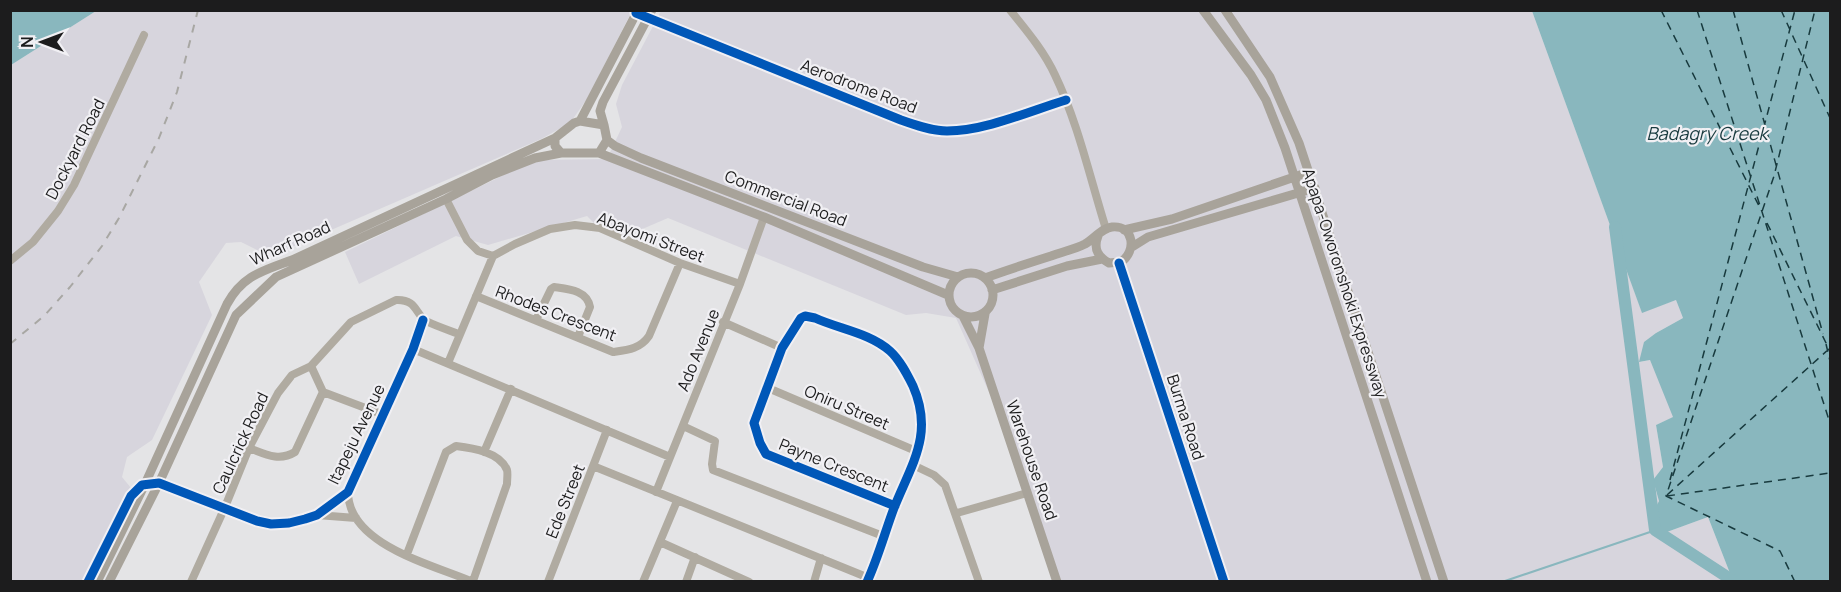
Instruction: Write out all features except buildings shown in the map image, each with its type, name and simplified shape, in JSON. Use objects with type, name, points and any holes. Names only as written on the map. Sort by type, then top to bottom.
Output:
[{"type":"main road","name":"Apapa-Oworonshoki Expressway","points":[[1203,10],[1251,75],[1266,100],[1294,176],[1427,582]]},
{"type":"main road","name":"Apapa-Oworonshoki Expressway","points":[[1224,10],[1270,77],[1288,113],[1315,188],[1444,582]]},
{"type":"main road","points":[[604,124],[580,121],[637,12]]},
{"type":"main road","points":[[599,153],[607,140],[600,111],[603,102],[650,14]]},
{"type":"main road","name":"Wharf Road","points":[[97,582],[145,484],[227,304],[241,284],[252,276],[292,260],[555,138],[580,121]]},
{"type":"main road","points":[[555,138],[555,146],[561,153]]},
{"type":"main road","name":"Commercial Road","points":[[607,140],[641,158],[923,267],[958,277]]},
{"type":"main road","name":"Wharf Road","points":[[109,582],[159,483],[236,315],[276,277],[524,163],[561,153],[599,153]]},
{"type":"main road","name":"Commercial Road","points":[[599,153],[764,217],[948,295]]},
{"type":"main road","points":[[985,278],[992,290],[990,305],[985,314],[973,317],[963,316],[953,309],[948,295],[953,282],[958,277],[971,273],[985,278],[1080,246],[1106,229],[1124,230],[1172,219],[1309,172]]},
{"type":"main road","points":[[1098,236],[1096,249],[1102,259],[1109,263],[1119,263],[1126,258],[1132,246],[1148,237],[1315,188]]},
{"type":"main road","points":[[1124,230],[1132,246]]},
{"type":"main road","points":[[992,290],[1067,266],[1102,259]]},
{"type":"main road","name":"Warehouse Road","points":[[979,348],[985,314]]},
{"type":"main road","name":"Warehouse Road","points":[[963,316],[979,348],[1057,582]]},
{"type":"street","points":[[1010,10],[1030,35],[1054,73],[1066,100],[1106,229]]},
{"type":"street","name":"Aerodrome Road","points":[[637,12],[650,14],[901,120],[925,128],[946,131],[972,129],[1066,100]]},
{"type":"street","name":"Dockyard Road","points":[[10,261],[33,242],[58,211],[74,185],[144,35]]},
{"type":"street","points":[[446,199],[467,240],[478,251],[493,256],[448,363]]},
{"type":"street","name":"Ado Avenue","points":[[656,492],[740,284],[764,217]]},
{"type":"street","name":"Abayomi Street","points":[[493,256],[550,230],[575,225],[600,228],[680,263],[740,284]]},
{"type":"street","name":"Rhodes Crescent","points":[[476,297],[613,352],[643,344],[649,336],[680,263]]},
{"type":"street","name":"Burma Road","points":[[1119,263],[1224,582]]},
{"type":"street","points":[[536,320],[551,289],[554,287],[571,290],[586,297],[590,307],[578,337]]},
{"type":"street","name":"Caulcrick Road","points":[[192,581],[249,448],[278,393],[292,375],[312,366],[351,322],[390,303],[403,300],[415,307],[423,320],[459,334]]},
{"type":"street","name":"Payne Crescent","points":[[895,506],[766,454],[760,443],[754,423],[782,348],[797,322],[805,316],[871,338],[891,352],[907,373],[917,396],[922,416],[922,435],[916,451]]},
{"type":"street","name":"Itapeju Avenue","points":[[145,484],[159,483],[256,521],[272,524],[289,523],[317,515],[348,492],[413,349],[423,320]]},
{"type":"street","points":[[723,322],[782,348]]},
{"type":"street","points":[[413,349],[670,457]]},
{"type":"street","points":[[312,366],[323,392],[384,415]]},
{"type":"street","name":"Oniru Street","points":[[768,388],[916,451]]},
{"type":"street","points":[[484,452],[511,389]]},
{"type":"street","points":[[249,448],[280,458],[295,452],[323,392]]},
{"type":"street","points":[[682,426],[715,441],[713,470],[883,536]]},
{"type":"street","name":"Ede Street","points":[[548,582],[607,430]]},
{"type":"street","points":[[348,492],[348,501],[356,518],[369,533],[387,546],[470,581],[507,484],[507,470],[497,458],[484,452],[456,446],[446,452],[406,554]]},
{"type":"street","points":[[593,466],[821,558],[868,580],[883,536],[913,465],[916,451]]},
{"type":"street","points":[[913,465],[940,478],[945,484],[957,513],[979,582]]},
{"type":"street","points":[[88,582],[130,496],[145,484]]},
{"type":"street","points":[[957,513],[1027,493]]},
{"type":"street","points":[[644,582],[677,501]]},
{"type":"street","points":[[317,515],[356,518]]},
{"type":"street","points":[[660,542],[749,582]]},
{"type":"street","points":[[687,582],[695,557]]},
{"type":"street","points":[[814,582],[821,558]]},
{"type":"shaded area","points":[[96,11],[632,11],[587,99],[570,123],[541,139],[278,253],[263,253],[241,242],[226,243],[199,282],[212,315],[152,440],[127,457],[122,477],[131,488],[82,581],[11,581],[11,65]]},
{"type":"shaded area","points":[[661,11],[1532,11],[1642,312],[1676,300],[1683,318],[1656,333],[1640,362],[1650,360],[1674,417],[1656,425],[1663,467],[1653,480],[1659,501],[1650,519],[1656,536],[1708,517],[1733,581],[1053,581],[992,399],[956,318],[926,313],[906,315],[668,218],[619,239],[599,228],[587,216],[488,245],[456,236],[359,284],[345,252],[535,160],[607,159],[622,127],[616,104],[622,85]]},
{"type":"water","points":[[11,10],[96,10],[96,11],[11,65]]},
{"type":"water","name":"Badagry Creek","points":[[1532,11],[1830,11],[1830,581],[1733,581],[1708,517],[1656,536],[1653,532],[1651,523],[1659,501],[1653,480],[1663,467],[1656,425],[1673,417],[1650,360],[1639,362],[1644,342],[1683,318],[1676,300],[1642,313]]},
{"type":"waterway","name":"Badagry Creek","points":[[1615,227],[1655,530],[1735,582]]},
{"type":"waterway","points":[[1502,582],[1653,531]]},
{"type":"ferry route","points":[[1661,10],[1761,210]]},
{"type":"ferry route","points":[[1697,10],[1830,423]]},
{"type":"ferry route","points":[[1733,10],[1823,334]]},
{"type":"ferry route","points":[[1781,10],[1830,118]]},
{"type":"ferry route","points":[[1670,480],[1795,10]]},
{"type":"ferry route","points":[[1795,582],[1780,551],[1666,496],[1774,176],[1815,10]]},
{"type":"ferry route","points":[[1767,223],[1830,351]]},
{"type":"ferry route","points":[[1826,344],[1830,361]]},
{"type":"ferry route","points":[[1667,495],[1830,348]]},
{"type":"ferry route","points":[[1667,496],[1830,473]]},
{"type":"railway","points":[[10,344],[44,316],[70,287],[102,246],[119,218],[159,138],[177,92],[198,10]]},
{"type":"cycle path","points":[[636,13],[901,120],[930,129],[947,131],[977,128],[1066,100]]},
{"type":"cycle path","points":[[1119,263],[1224,582]]},
{"type":"cycle path","points":[[867,582],[918,448],[921,434],[919,403],[903,367],[882,345],[864,336],[805,316],[801,318],[782,348],[754,423],[760,443],[766,454],[895,506]]},
{"type":"cycle path","points":[[88,582],[131,496],[142,485],[159,483],[257,521],[271,524],[289,523],[317,515],[348,492],[413,349],[423,320]]}]
